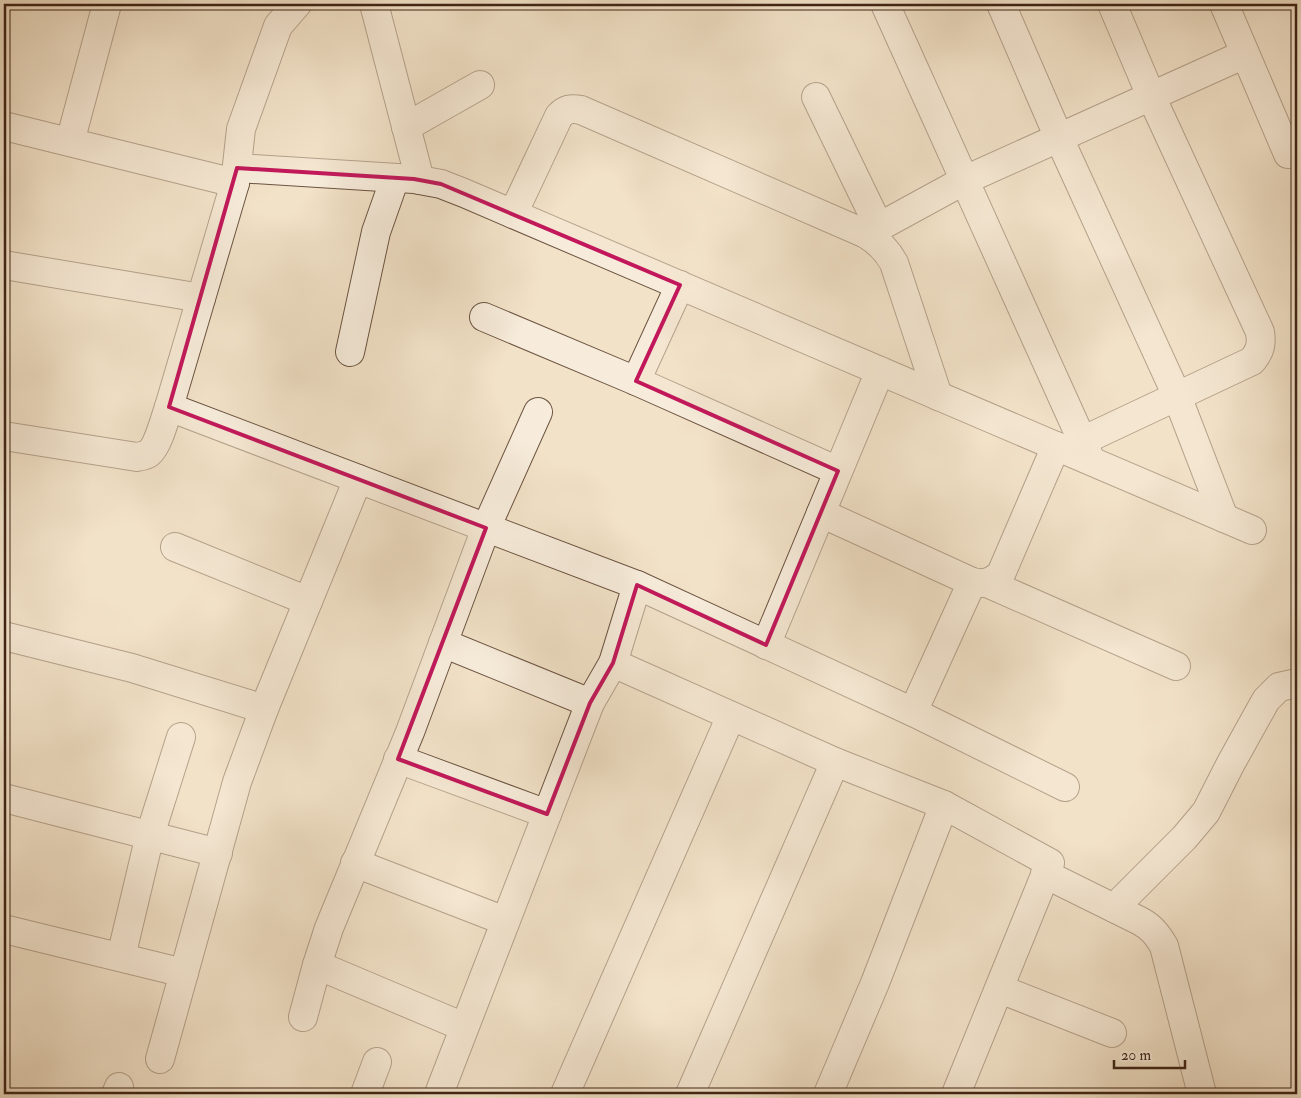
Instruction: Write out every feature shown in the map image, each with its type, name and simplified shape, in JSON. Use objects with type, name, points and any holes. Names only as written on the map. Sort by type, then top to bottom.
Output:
[{"type":"street","points":[[70,142],[107,4]]},
{"type":"street","points":[[4,436],[137,457],[151,452],[169,407],[236,176],[241,129],[278,26],[297,4]]},
{"type":"street","points":[[350,352],[376,232],[407,179],[406,127],[374,4]]},
{"type":"street","points":[[886,4],[1087,451]]},
{"type":"street","points":[[1001,4],[1058,138],[1177,396],[1224,518]]},
{"type":"street","points":[[1087,451],[1177,396],[1252,361],[1260,352],[1261,342],[1260,332],[1112,4]]},
{"type":"street","points":[[1224,4],[1288,154]]},
{"type":"street","points":[[872,230],[965,180],[1246,54]]},
{"type":"street","points":[[406,127],[480,85]]},
{"type":"street","points":[[816,97],[872,230],[894,263],[938,396]]},
{"type":"street","points":[[513,214],[558,116],[566,110],[573,108],[872,230]]},
{"type":"street","points":[[4,126],[70,142],[236,176],[407,179],[440,184],[1056,446],[1087,451],[1252,530]]},
{"type":"street","points":[[4,265],[201,298]]},
{"type":"street","points":[[636,382],[680,285]]},
{"type":"street","points":[[484,317],[838,471]]},
{"type":"street","points":[[766,645],[880,371]]},
{"type":"street","points":[[169,407],[637,585],[913,712],[1066,787]]},
{"type":"street","points":[[303,1017],[329,928],[398,759],[486,528],[538,412]]},
{"type":"street","points":[[980,582],[993,581],[1001,574],[1056,446]]},
{"type":"street","points":[[160,1059],[237,782],[264,709],[358,479]]},
{"type":"street","points":[[821,513],[1176,666]]},
{"type":"street","points":[[175,547],[308,601]]},
{"type":"street","points":[[913,712],[980,582]]},
{"type":"street","points":[[444,1094],[440,1091],[590,704],[613,663],[637,585]]},
{"type":"street","points":[[4,636],[132,668],[264,709]]},
{"type":"street","points":[[443,643],[590,704]]},
{"type":"street","points":[[613,663],[835,762],[944,804],[1050,863],[956,1094]]},
{"type":"street","points":[[1114,908],[1184,838],[1206,812],[1231,762],[1266,700],[1279,687],[1297,683]]},
{"type":"street","points":[[565,1094],[732,716]]},
{"type":"street","points":[[121,957],[150,835],[180,737]]},
{"type":"street","points":[[398,759],[547,814]]},
{"type":"street","points":[[690,1094],[835,762]]},
{"type":"street","points":[[4,798],[218,853]]},
{"type":"street","points":[[828,1094],[875,983],[944,804]]},
{"type":"street","points":[[356,863],[505,921]]},
{"type":"street","points":[[1046,874],[1150,926],[1158,935],[1164,946],[1202,1094]]},
{"type":"street","points":[[4,929],[184,973]]},
{"type":"street","points":[[317,965],[464,1027]]},
{"type":"street","points":[[1000,988],[1112,1033]]},
{"type":"street","points":[[365,1094],[377,1062]]},
{"type":"highlighted area","points":[[237,168],[414,179],[441,184],[680,285],[636,381],[838,471],[766,645],[637,585],[613,663],[590,703],[547,814],[398,759],[486,528],[169,407]]}]
